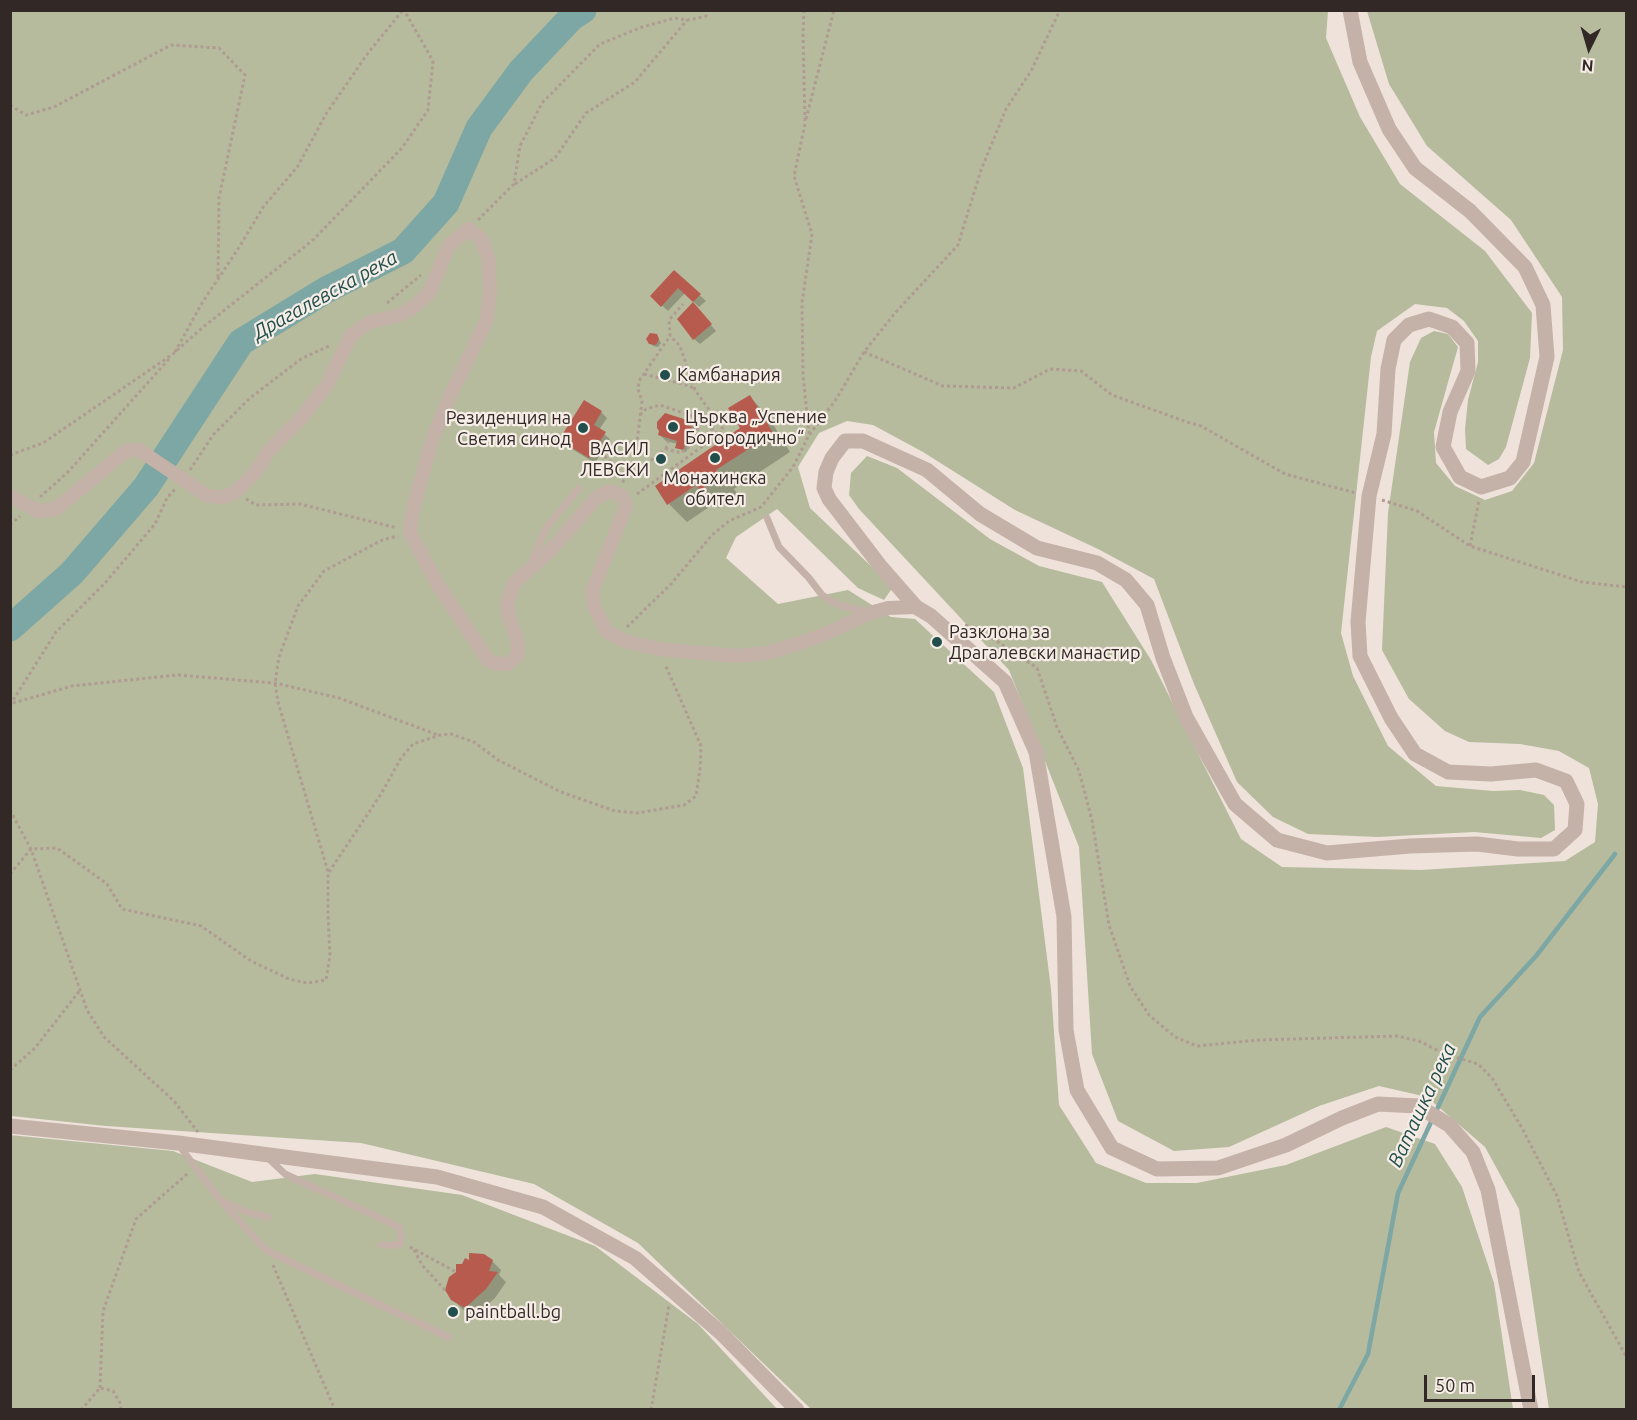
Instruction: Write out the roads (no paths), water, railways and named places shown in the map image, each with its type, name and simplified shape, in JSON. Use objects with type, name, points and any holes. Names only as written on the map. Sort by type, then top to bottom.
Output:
[{"type":"street","points":[[1350,10],[1360,62],[1389,129],[1415,168],[1470,211],[1525,267],[1543,305],[1546,357],[1522,462],[1509,478],[1481,487],[1460,477],[1443,447],[1450,412],[1468,371],[1467,343],[1452,327],[1429,319],[1409,325],[1394,339],[1388,369],[1384,434],[1369,496],[1358,622],[1360,656],[1390,718],[1415,754],[1448,772],[1491,774],[1536,770],[1566,781],[1577,804],[1575,830],[1554,849],[1518,849],[1477,844],[1410,846],[1327,853],[1278,840],[1235,804],[1186,717],[1163,658],[1147,605],[1126,580],[1097,563],[1037,548],[980,514],[927,470],[863,441],[845,441],[832,458],[826,472],[824,488],[829,499],[881,567],[916,607],[931,616],[1005,682],[1036,752],[1064,916],[1066,1030],[1077,1090],[1112,1148],[1157,1169],[1218,1168],[1286,1145],[1342,1118],[1378,1104],[1418,1106],[1449,1125],[1473,1152],[1488,1190],[1531,1410]]},
{"type":"street","points":[[10,496],[38,511],[56,509],[127,450],[139,450],[208,496],[223,497],[234,493],[254,474],[271,448],[303,416],[328,383],[351,335],[370,322],[397,316],[414,307],[429,293],[449,245],[469,230],[481,239],[489,260],[490,294],[486,322],[450,396],[432,440],[413,509],[410,533],[438,585],[488,660],[498,664],[507,664],[518,654],[518,638],[509,618],[507,604],[514,583],[550,551],[598,496],[612,491],[620,494],[626,502],[592,591],[594,607],[607,632],[627,642],[659,648],[736,656],[768,653],[818,637],[870,612],[888,608],[916,607]]},
{"type":"street","points":[[10,1126],[178,1143],[437,1177],[543,1207],[635,1258],[721,1333],[797,1410]]},
{"type":"lane","points":[[527,570],[546,528],[579,488]]},
{"type":"lane","points":[[767,518],[779,547],[822,595],[838,605],[870,612]]},
{"type":"lane","points":[[178,1143],[221,1201],[267,1251],[448,1337]]},
{"type":"lane","points":[[264,1154],[285,1174],[399,1227],[399,1245],[381,1245]]},
{"type":"lane","points":[[221,1201],[268,1218]]},
{"type":"waterway","name":"Драгалевска река","points":[[10,628],[72,573],[146,487],[241,342],[326,290],[403,251],[446,203],[479,128],[521,71],[572,17],[583,10]]},
{"type":"waterway","name":"Ваташка река","points":[[1339,1410],[1368,1354],[1398,1193],[1480,1017],[1536,956],[1615,854]]},
{"type":"place","name":"Камбанария","points":[[665,375]]},
{"type":"place","name":"Църква „Успение Богородично“","points":[[673,427]]},
{"type":"place","name":"Резиденция на Светия синод","points":[[583,428]]},
{"type":"place","name":"Монахинска обител","points":[[715,458]]},
{"type":"place","name":"ВАСИЛ ЛЕВСКИ","points":[[661,459]]},
{"type":"place","name":"Разклона за Драгалевски манастир","points":[[937,642]]},
{"type":"place","name":"paintball.bg","points":[[453,1312]]}]
